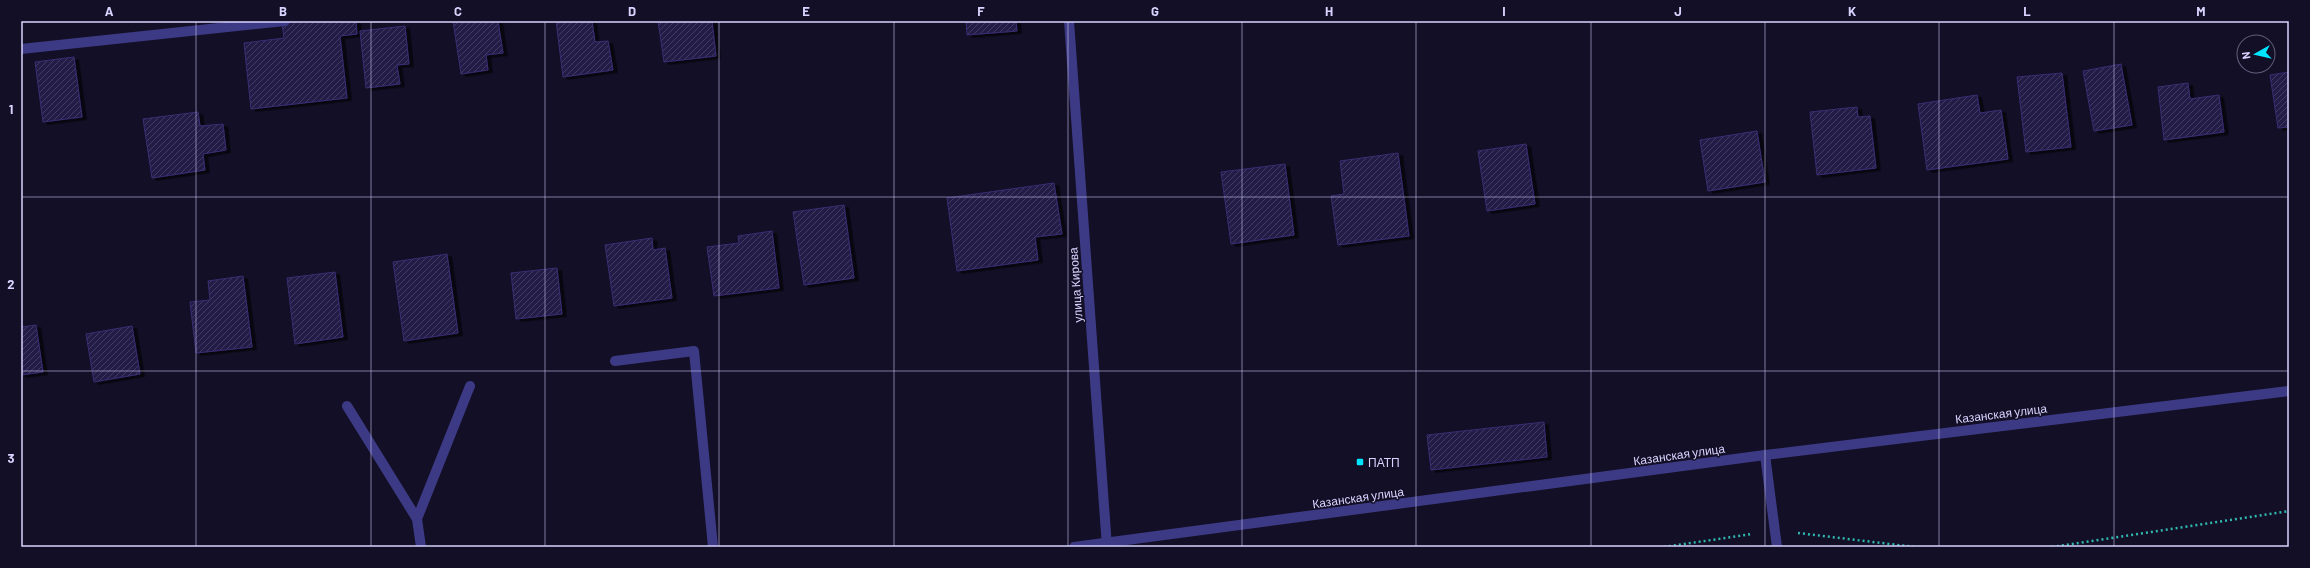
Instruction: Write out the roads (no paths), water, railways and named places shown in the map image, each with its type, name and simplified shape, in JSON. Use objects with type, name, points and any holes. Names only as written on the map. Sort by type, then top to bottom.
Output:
[{"type":"street","points":[[21,49],[285,21]]},
{"type":"street","name":"улица Кирова","points":[[1069,21],[1107,545]]},
{"type":"street","points":[[615,361],[694,351],[713,547]]},
{"type":"street","points":[[417,519],[470,386]]},
{"type":"street","name":"Казанская улица","points":[[1074,547],[1107,545],[1765,455],[2289,391]]},
{"type":"street","points":[[347,406],[417,519],[421,547]]},
{"type":"street","points":[[1765,455],[1777,547]]},
{"type":"place","name":"ПАТП","points":[[1360,462]]}]
